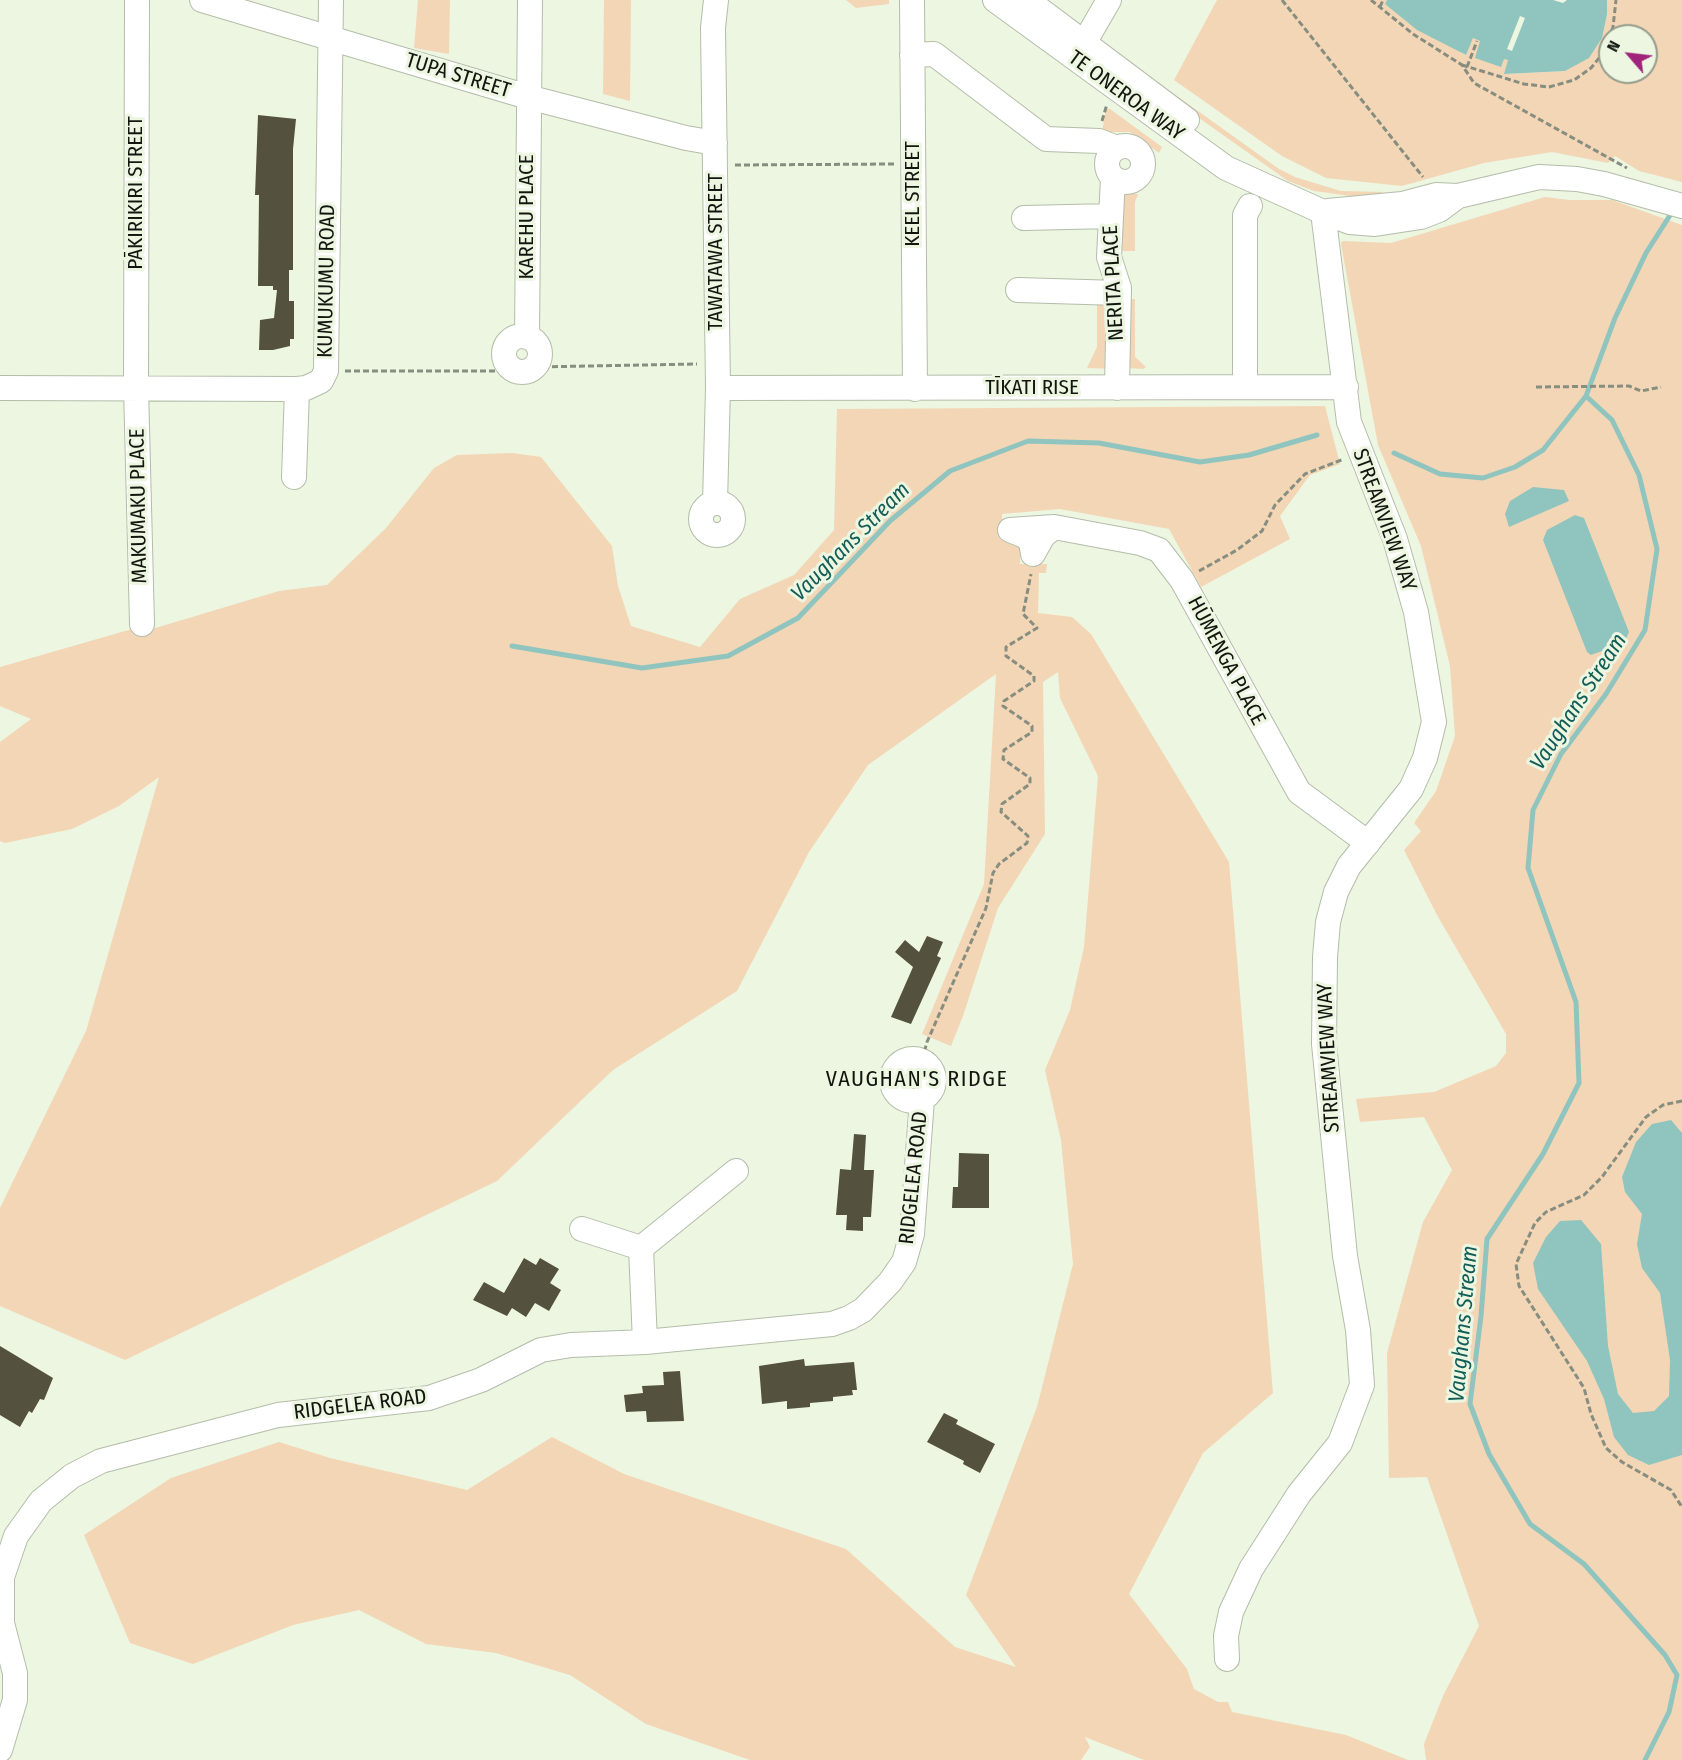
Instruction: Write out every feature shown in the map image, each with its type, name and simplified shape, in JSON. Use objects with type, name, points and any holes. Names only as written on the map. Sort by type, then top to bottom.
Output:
[{"type":"street","name":"PĀKIRIKIRI STREET","points":[[136,387],[137,0]]},
{"type":"street","name":"TUPA STREET","points":[[202,0],[528,97],[686,138],[715,154]]},
{"type":"street","name":"KUMUKUMU ROAD","points":[[0,388],[297,388],[316,385],[326,371],[331,0]]},
{"type":"street","name":"KAREHU PLACE","points":[[526,369],[539,359],[539,350],[535,342],[527,337],[530,0]]},
{"type":"street","name":"TAWATAWA STREET","points":[[716,0],[714,28],[718,388],[716,503]]},
{"type":"street","name":"KEEL STREET","points":[[912,0],[915,389]]},
{"type":"street","name":"TE ONEROA WAY","points":[[995,0],[1080,51]]},
{"type":"street","name":"TE ONEROA WAY","points":[[1027,0],[1080,51],[1215,160],[1262,184],[1350,222],[1375,224],[1421,217],[1439,210],[1458,196],[1539,177],[1630,181],[1682,207]]},
{"type":"street","points":[[1080,51],[1109,0]]},
{"type":"street","name":"NERITA PLACE","points":[[912,55],[934,54],[1046,139],[1099,141],[1117,148],[1134,149],[1142,163],[1139,174],[1130,181],[1113,178],[1109,257],[1119,293],[1117,388]]},
{"type":"street","points":[[1245,387],[1245,215],[1250,206]]},
{"type":"street","name":"STREAMVIEW WAY","points":[[1227,1659],[1226,1636],[1231,1612],[1251,1569],[1299,1494],[1340,1443],[1362,1385],[1358,1330],[1345,1256],[1324,1044],[1325,957],[1328,922],[1336,892],[1349,866],[1411,789],[1425,758],[1434,722],[1416,612],[1395,539],[1359,454],[1349,422],[1323,212]]},
{"type":"street","points":[[1024,218],[1111,216]]},
{"type":"street","points":[[1018,290],[1119,293]]},
{"type":"street","name":"MAKUMAKU PLACE","points":[[136,387],[142,624]]},
{"type":"street","name":"TĪKATI RISE","points":[[718,388],[1346,387]]},
{"type":"street","points":[[294,477],[297,388]]},
{"type":"street","name":"HŪMENGA PLACE","points":[[1033,554],[1031,542],[1025,536],[1010,530],[1054,527],[1140,543],[1159,550],[1182,580],[1299,792],[1368,843]]},
{"type":"street","name":"RIDGELEA ROAD","points":[[908,1059],[922,1060],[934,1076],[932,1089],[922,1099],[909,1101],[897,1093],[892,1080],[896,1067],[908,1059]]},
{"type":"street","name":"RIDGELEA ROAD","points":[[0,1750],[15,1700],[15,1673],[2,1623],[2,1577],[16,1536],[41,1501],[72,1476],[101,1461],[278,1415],[429,1398],[482,1380],[541,1350],[571,1345],[645,1342],[832,1324],[863,1310],[890,1282],[903,1262],[912,1234],[922,1099]]},
{"type":"street","points":[[641,1248],[736,1171]]},
{"type":"street","points":[[582,1229],[641,1248]]},
{"type":"street","points":[[641,1248],[645,1342]]},
{"type":"path","points":[[1282,0],[1427,183]]},
{"type":"path","points":[[1371,0],[1413,34],[1462,65],[1524,84],[1549,87],[1574,80],[1591,68],[1604,52],[1613,27],[1616,0]]},
{"type":"path","points":[[1380,7],[1383,0]]},
{"type":"path","points":[[1467,67],[1477,41]]},
{"type":"path","points":[[1462,65],[1474,83],[1630,181]]},
{"type":"path","points":[[715,154],[912,163]]},
{"type":"path","points":[[326,371],[526,369],[717,363]]},
{"type":"path","points":[[1536,387],[1629,386],[1637,390],[1661,387]]},
{"type":"path","points":[[1182,580],[1237,550],[1262,531],[1275,505],[1305,474],[1359,454]]},
{"type":"path","points":[[922,1060],[927,1042],[986,908],[993,873],[999,864],[1028,843],[1028,836],[1001,812],[1002,804],[1030,784],[1030,778],[1003,759],[1004,750],[1032,732],[1032,726],[1003,706],[1004,701],[1034,681],[1034,676],[1006,656],[1006,647],[1037,628],[1023,614],[1024,600],[1030,584],[1033,554]]},
{"type":"path","points":[[1682,1101],[1663,1105],[1646,1117],[1602,1177],[1584,1195],[1546,1212],[1535,1223],[1516,1264],[1519,1286],[1584,1388],[1591,1414],[1606,1448],[1622,1462],[1671,1490],[1682,1507]]},
{"type":"shaded area","points":[[418,0],[450,0],[449,54],[414,48]]},
{"type":"shaded area","points":[[604,0],[631,0],[630,101],[603,94]]},
{"type":"shaded area","points":[[846,0],[889,0],[889,4],[856,8]]},
{"type":"shaded area","points":[[1217,0],[1387,0],[1385,4],[1465,55],[1473,38],[1481,41],[1508,60],[1505,74],[1565,71],[1598,26],[1598,84],[1658,84],[1658,24],[1600,24],[1607,14],[1607,0],[1682,0],[1682,182],[1639,171],[1615,156],[1608,163],[1552,152],[1484,163],[1402,186],[1326,178],[1282,156],[1174,80]]},
{"type":"shaded area","points":[[1177,96],[1279,169],[1295,177],[1341,191],[1383,192],[1374,198],[1351,196],[1314,191],[1288,181],[1175,101]]},
{"type":"shaded area","points":[[1106,109],[1110,109],[1162,147],[1159,153],[1130,132],[1102,132]]},
{"type":"shaded area","points":[[1123,193],[1138,194],[1135,202],[1135,251],[1121,251]]},
{"type":"shaded area","points":[[1545,197],[1570,200],[1612,200],[1682,225],[1682,1760],[1426,1760],[1424,1744],[1443,1696],[1479,1626],[1427,1477],[1389,1478],[1387,1353],[1423,1222],[1452,1170],[1424,1117],[1360,1122],[1356,1099],[1434,1092],[1496,1066],[1506,1053],[1506,1034],[1437,915],[1404,850],[1421,831],[1414,823],[1436,791],[1455,736],[1450,666],[1421,546],[1378,445],[1341,244],[1342,241],[1391,243]]},
{"type":"shaded area","points":[[1097,297],[1113,297],[1113,369],[1087,368],[1097,347]]},
{"type":"shaded area","points":[[1128,299],[1135,299],[1135,357],[1146,367],[1143,369],[1128,368]]},
{"type":"shaded area","points":[[1325,406],[1340,464],[1310,475],[1280,516],[1290,539],[1201,587],[1169,529],[1060,509],[1002,514],[1002,540],[1020,543],[1020,564],[1047,564],[1046,573],[1039,573],[1038,613],[1072,617],[1091,634],[1229,862],[1273,1393],[1203,1453],[1129,1594],[1187,1669],[1194,1689],[1218,1702],[1228,1702],[1232,1712],[1346,1735],[1408,1760],[1144,1760],[1085,1737],[1090,1747],[1081,1760],[750,1760],[646,1724],[570,1675],[496,1653],[426,1644],[359,1610],[293,1625],[193,1664],[130,1643],[84,1535],[171,1478],[279,1442],[330,1458],[467,1490],[552,1437],[624,1474],[846,1549],[955,1647],[1016,1667],[966,1595],[1037,1407],[1073,1264],[1061,1140],[1045,1070],[1070,1010],[1084,947],[1098,776],[1060,698],[1058,672],[1043,682],[1045,834],[998,908],[951,1046],[922,1034],[984,884],[996,674],[868,765],[809,852],[737,991],[613,1070],[497,1181],[125,1360],[0,1306],[0,1208],[86,1031],[159,777],[119,806],[72,829],[5,843],[0,841],[0,742],[31,719],[0,706],[0,667],[132,629],[152,629],[279,591],[327,585],[386,528],[434,468],[457,455],[512,453],[541,457],[612,546],[618,586],[631,626],[700,647],[740,599],[794,575],[834,530],[837,409]]},
{"type":"shaded area","points":[[913,1066],[921,1069],[924,1077],[921,1085],[913,1088],[905,1085],[902,1077],[905,1069]]},
{"type":"water","points":[[1387,0],[1553,0],[1563,3],[1567,0],[1607,0],[1607,14],[1605,24],[1598,24],[1598,44],[1589,58],[1565,71],[1504,74],[1508,60],[1504,59],[1501,67],[1475,58],[1480,41],[1473,38],[1466,55],[1417,30],[1385,4]]},
{"type":"water","points":[[1533,487],[1564,490],[1569,501],[1509,527],[1505,514],[1510,501]]},
{"type":"water","points":[[1575,515],[1584,518],[1629,632],[1624,643],[1591,655],[1587,652],[1543,540],[1547,530]]},
{"type":"water","points":[[1671,1120],[1682,1133],[1682,1455],[1649,1465],[1628,1455],[1614,1437],[1604,1399],[1587,1361],[1538,1289],[1533,1263],[1546,1237],[1560,1221],[1581,1220],[1601,1244],[1608,1346],[1618,1394],[1633,1413],[1654,1411],[1669,1396],[1670,1360],[1660,1293],[1642,1268],[1637,1244],[1642,1214],[1625,1192],[1622,1177],[1636,1142],[1652,1124]]},
{"type":"pier","points":[[1520,16],[1525,18],[1512,51],[1507,49]]},
{"type":"building","points":[[258,115],[296,119],[293,149],[293,270],[289,270],[289,301],[294,301],[294,339],[290,339],[290,346],[273,350],[259,350],[260,320],[274,318],[277,290],[273,290],[273,286],[258,286],[259,195],[255,195]]},
{"type":"building","points":[[927,936],[943,942],[937,956],[941,958],[911,1024],[891,1017],[913,967],[895,952],[905,940],[919,952]]},
{"type":"building","points":[[854,1134],[866,1135],[864,1170],[874,1170],[871,1217],[863,1217],[863,1231],[846,1230],[847,1215],[836,1215],[840,1169],[851,1170]]},
{"type":"building","points":[[959,1153],[989,1154],[989,1208],[952,1208],[953,1187],[958,1187]]},
{"type":"building","points":[[524,1258],[536,1265],[540,1258],[559,1269],[550,1283],[561,1290],[549,1311],[535,1303],[526,1317],[512,1308],[507,1316],[473,1300],[484,1282],[504,1293]]},
{"type":"building","points":[[0,1346],[53,1378],[44,1400],[40,1399],[32,1413],[29,1411],[20,1427],[0,1415]]},
{"type":"building","points":[[804,1359],[805,1366],[854,1362],[857,1390],[852,1390],[853,1395],[833,1397],[833,1401],[810,1403],[810,1407],[787,1409],[787,1401],[762,1404],[759,1366]]},
{"type":"building","points":[[680,1371],[684,1421],[647,1422],[646,1411],[626,1412],[624,1395],[643,1393],[642,1386],[664,1385],[663,1372]]},
{"type":"building","points":[[944,1413],[958,1420],[956,1424],[995,1444],[980,1473],[963,1464],[964,1461],[927,1442]]},
{"type":"waterway","points":[[1394,453],[1440,474],[1483,478],[1515,467],[1543,450],[1586,396],[1615,318],[1646,253],[1674,209]]},
{"type":"waterway","name":"Vaughans Stream","points":[[1586,396],[1612,420],[1639,475],[1657,549],[1645,630],[1606,694],[1561,754],[1533,810],[1528,868],[1576,1002],[1579,1083],[1543,1154],[1487,1239],[1481,1316],[1470,1404],[1489,1454],[1530,1524],[1584,1564],[1665,1655],[1677,1675],[1669,1712],[1645,1760]]},
{"type":"waterway","name":"Vaughans Stream","points":[[512,646],[642,668],[728,656],[798,618],[890,521],[950,471],[1028,441],[1099,443],[1200,462],[1249,455],[1317,435]]},
{"type":"district","name":"VAUGHAN'S RIDGE","points":[[917,1080]]}]
